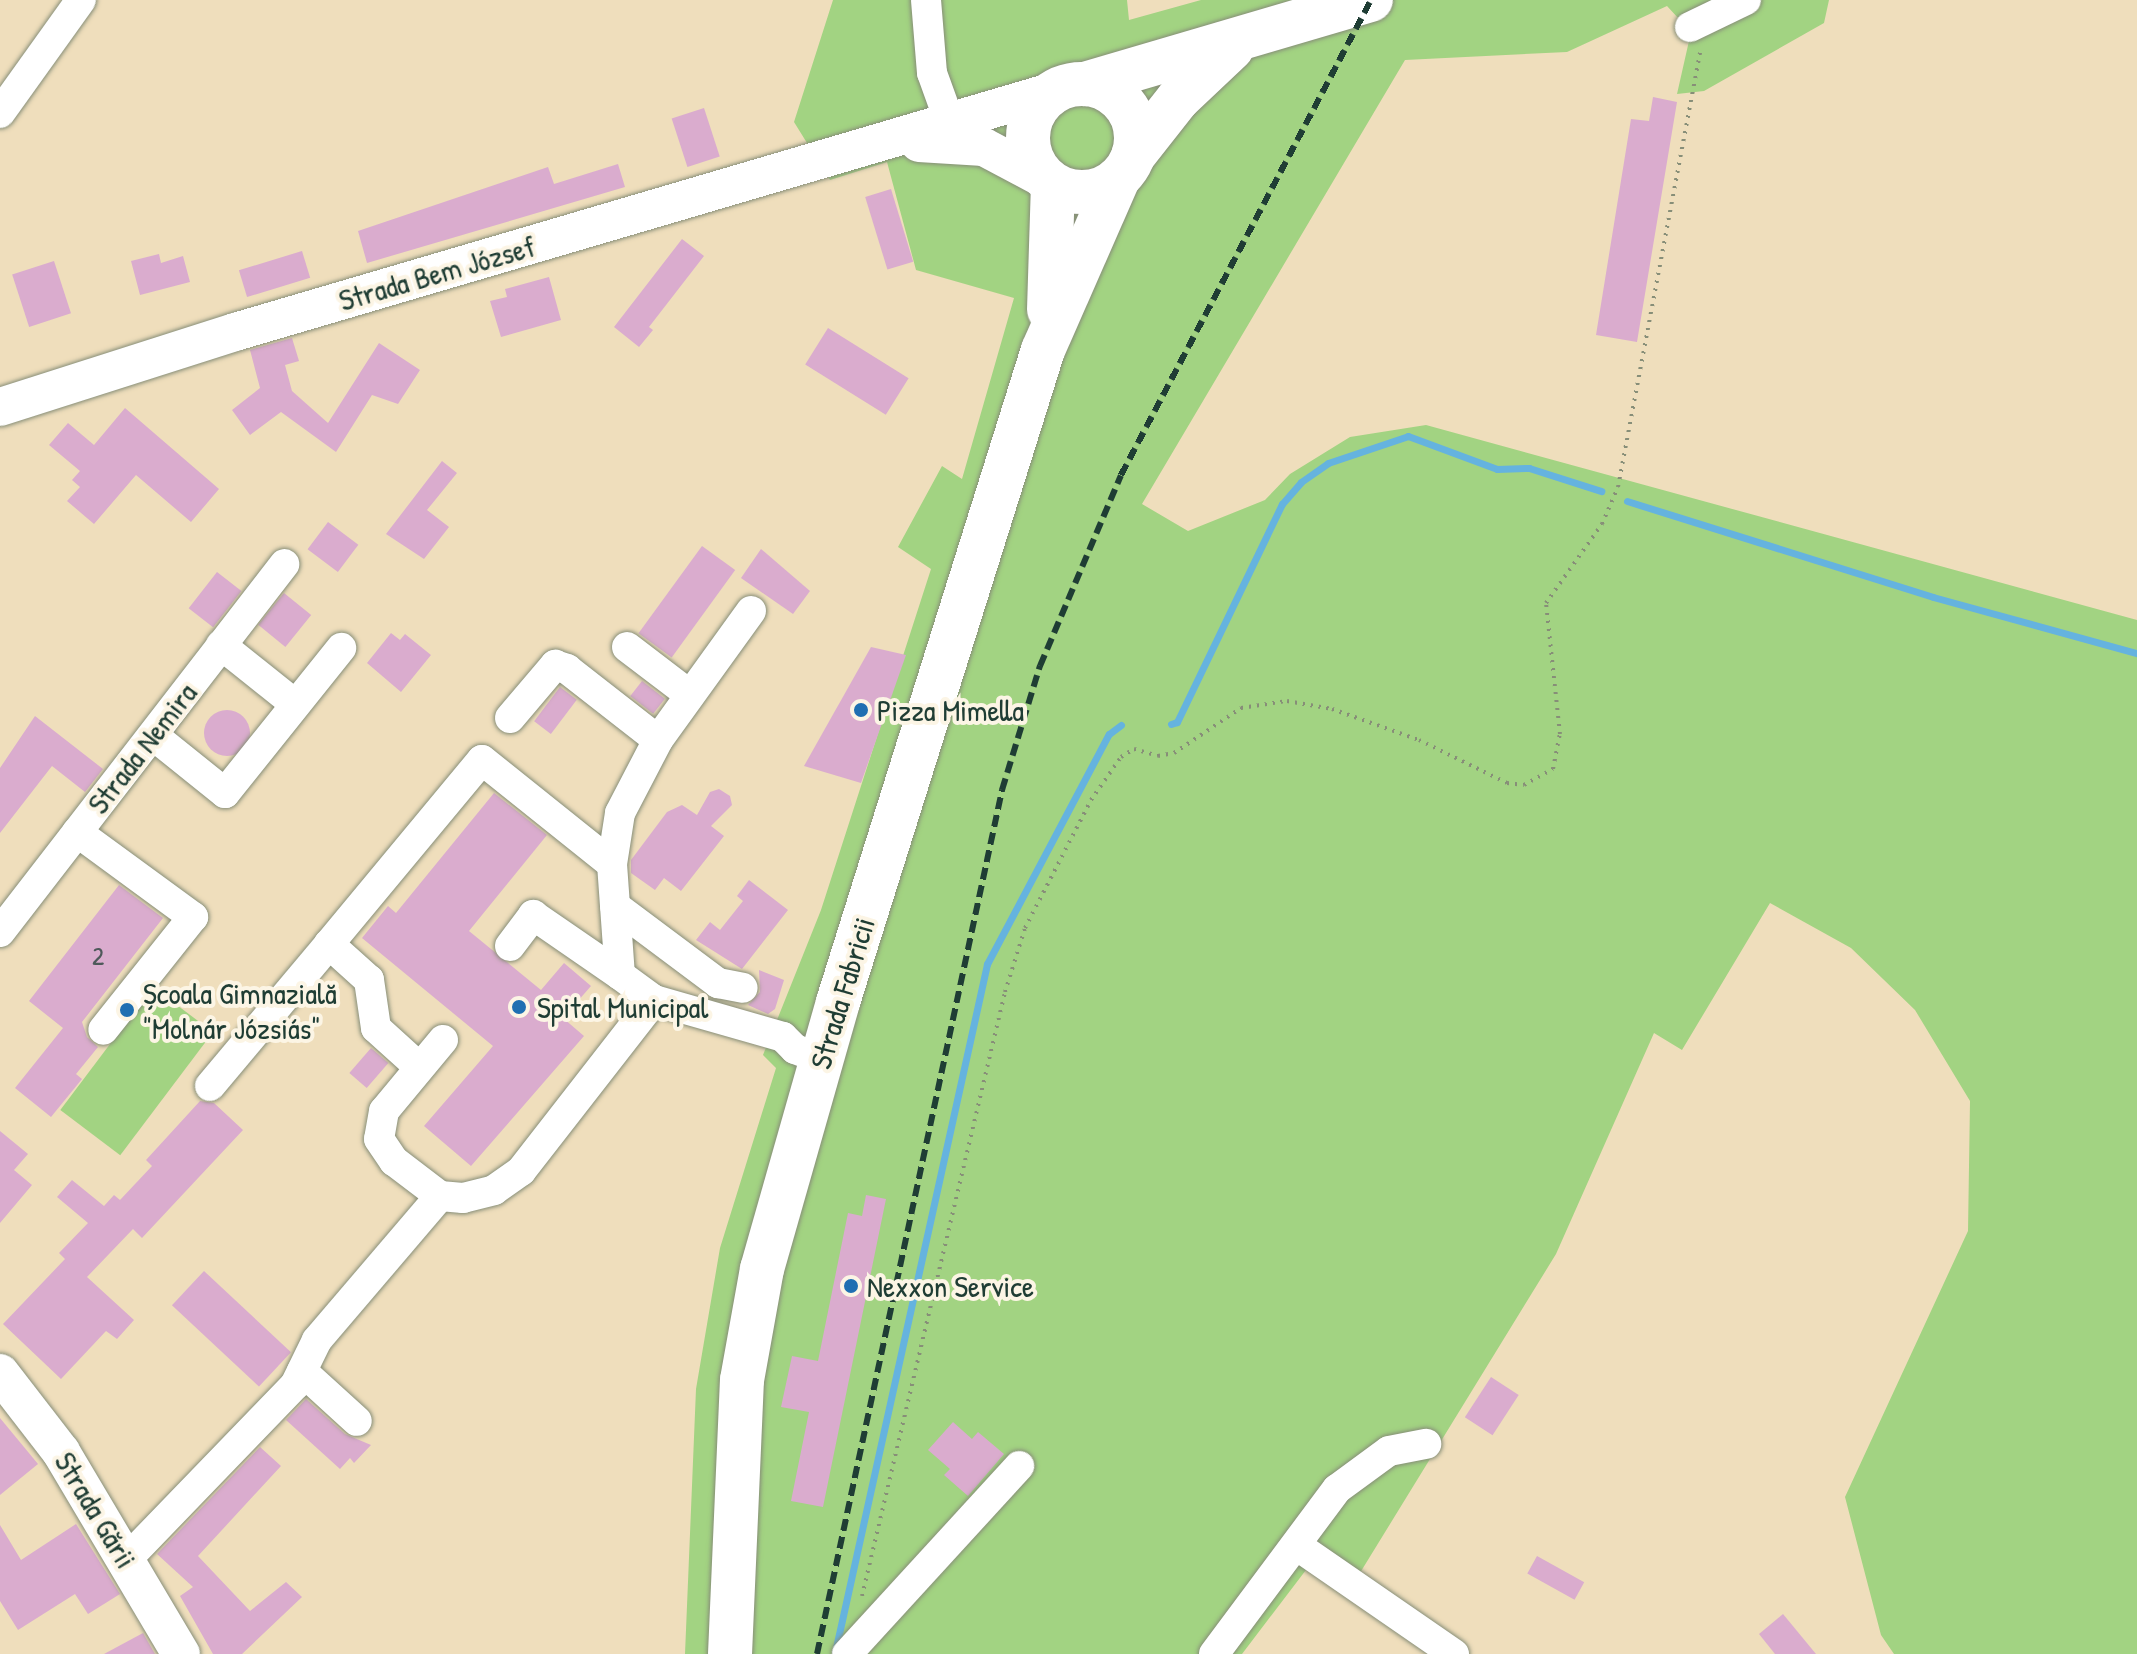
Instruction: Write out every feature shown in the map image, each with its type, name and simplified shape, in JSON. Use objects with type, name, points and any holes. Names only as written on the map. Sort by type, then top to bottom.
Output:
[{"type":"highway","name":"Strada Bem József","points":[[1071,87],[1237,43],[1371,0]]},
{"type":"highway","name":"Strada Bem József","points":[[1126,168],[1178,99],[1237,43]]},
{"type":"highway","points":[[1071,87],[1101,88],[1127,108],[1135,131],[1126,168],[1083,193],[1051,183],[1031,158],[1029,127],[1035,112],[1071,87]]},
{"type":"highway","name":"Strada Fabricii","points":[[730,1654],[742,1380],[762,1269],[808,1054],[1043,350],[1126,168]]},
{"type":"highway","name":"Strada Fabricii","points":[[1043,350],[1053,282],[1051,183]]},
{"type":"main road","name":"Strada Bem József","points":[[0,407],[235,332],[1071,87]]},
{"type":"main road","name":"Strada Bem József","points":[[876,145],[948,141],[984,147],[1051,183]]},
{"type":"main road","name":"Strada Gării","points":[[0,1373],[44,1426],[181,1654]]},
{"type":"street","points":[[0,113],[81,0]]},
{"type":"street","points":[[926,0],[932,73],[950,123]]},
{"type":"street","points":[[1698,25],[1746,0]]},
{"type":"street","name":"Strada Nemira","points":[[0,932],[284,564]]},
{"type":"street","points":[[620,975],[612,864],[620,813],[658,740],[751,611]]},
{"type":"street","points":[[221,645],[295,704]]},
{"type":"street","points":[[627,647],[690,695]]},
{"type":"street","points":[[154,736],[225,793],[341,648]]},
{"type":"street","points":[[510,718],[551,666],[561,666],[658,740]]},
{"type":"street","points":[[210,1086],[482,760],[612,864]]},
{"type":"street","points":[[77,832],[193,917],[103,1030]]},
{"type":"street","points":[[615,906],[718,983],[743,988]]},
{"type":"street","points":[[510,946],[533,915],[620,975],[647,1008],[783,1037],[808,1054]]},
{"type":"street","points":[[329,944],[369,980],[376,1028],[419,1067]]},
{"type":"street","points":[[443,1040],[384,1111],[379,1139],[394,1161],[440,1196],[486,1193],[521,1171],[647,1008]]},
{"type":"street","points":[[126,1560],[295,1385],[317,1340],[440,1196]]},
{"type":"street","points":[[302,1371],[357,1421]]},
{"type":"street","points":[[1214,1654],[1337,1489],[1366,1463],[1389,1451],[1426,1444]]},
{"type":"street","points":[[847,1654],[1019,1466]]},
{"type":"street","points":[[1296,1545],[1454,1654]]},
{"type":"street","points":[[847,1654],[857,1618]]},
{"type":"path","points":[[857,1618],[1005,992],[1025,928],[1091,800],[1121,757],[1134,749],[1158,756],[1174,753],[1241,708],[1287,701],[1332,709],[1404,735],[1507,783],[1524,785],[1553,769],[1560,734],[1546,603],[1602,524],[1618,487],[1698,25]]},
{"type":"green space","points":[[833,0],[1127,0],[1129,20],[1201,0],[1829,0],[1824,23],[1704,91],[1677,94],[1691,32],[1667,6],[1567,52],[1405,60],[1142,504],[1188,531],[1265,500],[1290,474],[1350,437],[1426,425],[2137,620],[2137,1654],[1894,1654],[1881,1635],[1845,1497],[1968,1231],[1970,1101],[1915,1010],[1851,948],[1770,903],[1682,1050],[1654,1033],[1556,1254],[1347,1594],[1309,1566],[1242,1654],[685,1654],[696,1389],[720,1248],[776,1068],[763,1055],[821,910],[931,569],[898,547],[942,466],[962,479],[1014,298],[916,270],[887,162],[830,180],[794,122]]},
{"type":"green space","points":[[153,987],[213,1032],[120,1155],[60,1110]]},
{"type":"building","points":[[1653,97],[1677,102],[1637,342],[1596,335],[1631,119],[1649,121]]},
{"type":"building","points":[[704,108],[720,157],[687,167],[672,119]]},
{"type":"building","points":[[618,164],[625,187],[367,263],[358,231],[548,167],[554,184]]},
{"type":"building","points":[[891,189],[913,262],[887,270],[865,197]]},
{"type":"building","points":[[682,239],[704,256],[649,327],[653,330],[639,347],[614,327]]},
{"type":"building","points":[[302,251],[310,278],[247,297],[239,270]]},
{"type":"building","points":[[159,254],[161,263],[183,256],[190,282],[140,295],[131,261]]},
{"type":"building","points":[[54,261],[71,313],[29,327],[12,275]]},
{"type":"building","points":[[549,277],[561,320],[501,337],[490,301],[507,297],[505,289]]},
{"type":"building","points":[[828,328],[909,378],[886,415],[805,364]]},
{"type":"building","points":[[292,338],[299,361],[285,365],[292,391],[328,423],[379,343],[420,370],[398,404],[372,395],[336,452],[281,412],[250,435],[232,410],[260,388],[250,350]]},
{"type":"building","points":[[125,408],[219,489],[191,522],[136,475],[94,524],[67,501],[80,487],[72,480],[80,471],[49,445],[68,423],[94,445]]},
{"type":"building","points":[[442,461],[457,473],[427,510],[449,527],[424,559],[386,534]]},
{"type":"building","points":[[328,522],[358,545],[338,572],[308,549]]},
{"type":"building","points":[[702,546],[735,570],[672,657],[639,633]]},
{"type":"building","points":[[761,549],[810,591],[793,614],[741,578]]},
{"type":"building","points":[[217,572],[241,591],[213,627],[189,608]]},
{"type":"building","points":[[284,593],[311,615],[285,647],[258,625]]},
{"type":"building","points":[[391,633],[400,640],[405,634],[431,655],[401,692],[367,663]]},
{"type":"building","name":"Pizza Mimella","points":[[871,647],[906,655],[861,783],[804,766]]},
{"type":"building","points":[[642,681],[665,699],[653,714],[630,696]]},
{"type":"building","points":[[560,687],[577,700],[551,734],[534,721]]},
{"type":"building","points":[[227,710],[243,717],[250,733],[243,749],[227,756],[211,749],[204,733],[211,717]]},
{"type":"building","points":[[35,716],[103,769],[85,792],[52,766],[0,833],[0,768]]},
{"type":"building","points":[[719,789],[730,796],[732,805],[711,826],[724,836],[681,891],[664,878],[655,890],[631,873],[631,860],[667,812],[682,805],[697,815],[710,792]]},
{"type":"building","points":[[494,793],[547,835],[469,931],[541,990],[564,963],[591,986],[563,1018],[584,1036],[471,1166],[424,1126],[493,1046],[362,938],[388,906],[396,913]]},
{"type":"building","points":[[749,880],[788,910],[742,969],[696,940],[710,922],[720,930],[743,901],[737,896]]},
{"type":"building","points":[[119,885],[163,918],[82,1022],[87,1037],[98,1047],[76,1074],[82,1079],[51,1117],[15,1088],[63,1028],[29,1001]]},
{"type":"building","points":[[759,970],[784,980],[775,1009],[768,1014],[748,1005],[760,992]]},
{"type":"building","points":[[371,1048],[388,1063],[367,1088],[349,1073]]},
{"type":"building","points":[[200,1101],[214,1103],[243,1130],[142,1238],[133,1229],[87,1277],[134,1320],[117,1339],[106,1331],[61,1379],[3,1324],[65,1259],[59,1253],[88,1223],[57,1197],[72,1180],[104,1206],[114,1195],[120,1200],[152,1166],[146,1160]]},
{"type":"building","points":[[0,1131],[28,1154],[14,1170],[32,1185],[0,1223]]},
{"type":"building","name":"Nexxon Service","points":[[866,1195],[886,1199],[823,1507],[791,1501],[809,1412],[781,1407],[792,1356],[818,1361],[848,1213],[862,1216]]},
{"type":"building","points":[[204,1271],[291,1352],[259,1387],[172,1305]]},
{"type":"building","points":[[1491,1377],[1519,1395],[1493,1435],[1465,1417]]},
{"type":"building","points":[[306,1399],[345,1434],[371,1445],[354,1463],[350,1458],[340,1469],[286,1420]]},
{"type":"building","points":[[0,1418],[38,1464],[0,1495]]},
{"type":"building","points":[[953,1422],[972,1439],[978,1432],[1004,1454],[968,1496],[944,1475],[950,1469],[928,1450]]},
{"type":"building","points":[[260,1447],[281,1466],[198,1556],[250,1611],[286,1582],[302,1597],[242,1654],[213,1654],[180,1596],[193,1587],[157,1554]]},
{"type":"building","points":[[76,1524],[120,1594],[88,1614],[75,1594],[18,1630],[0,1601],[0,1525],[21,1560]]},
{"type":"building","points":[[1537,1556],[1584,1582],[1575,1600],[1527,1573]]},
{"type":"building","points":[[1783,1614],[1816,1654],[1775,1654],[1759,1634]]},
{"type":"building","points":[[143,1633],[155,1654],[104,1654]]},
{"type":"waterway","points":[[1171,724],[1177,722],[1282,504],[1301,482],[1328,463],[1408,436],[1497,469],[1529,468],[1601,491]]},
{"type":"waterway","points":[[1627,501],[1933,597],[2137,653]]},
{"type":"waterway","points":[[835,1652],[987,964],[1109,734],[1121,725]]},
{"type":"railway","points":[[817,1654],[1002,790],[1040,666],[1121,475],[1371,0]]},
{"type":"place","name":"Pizza Mimella","points":[[861,710]]},
{"type":"place","name":"Spital Municipal","points":[[519,1007]]},
{"type":"place","name":"Școala Gimnazială \"Molnár Józsiás\"","points":[[127,1010]]},
{"type":"place","name":"Nexxon Service","points":[[851,1286]]}]
